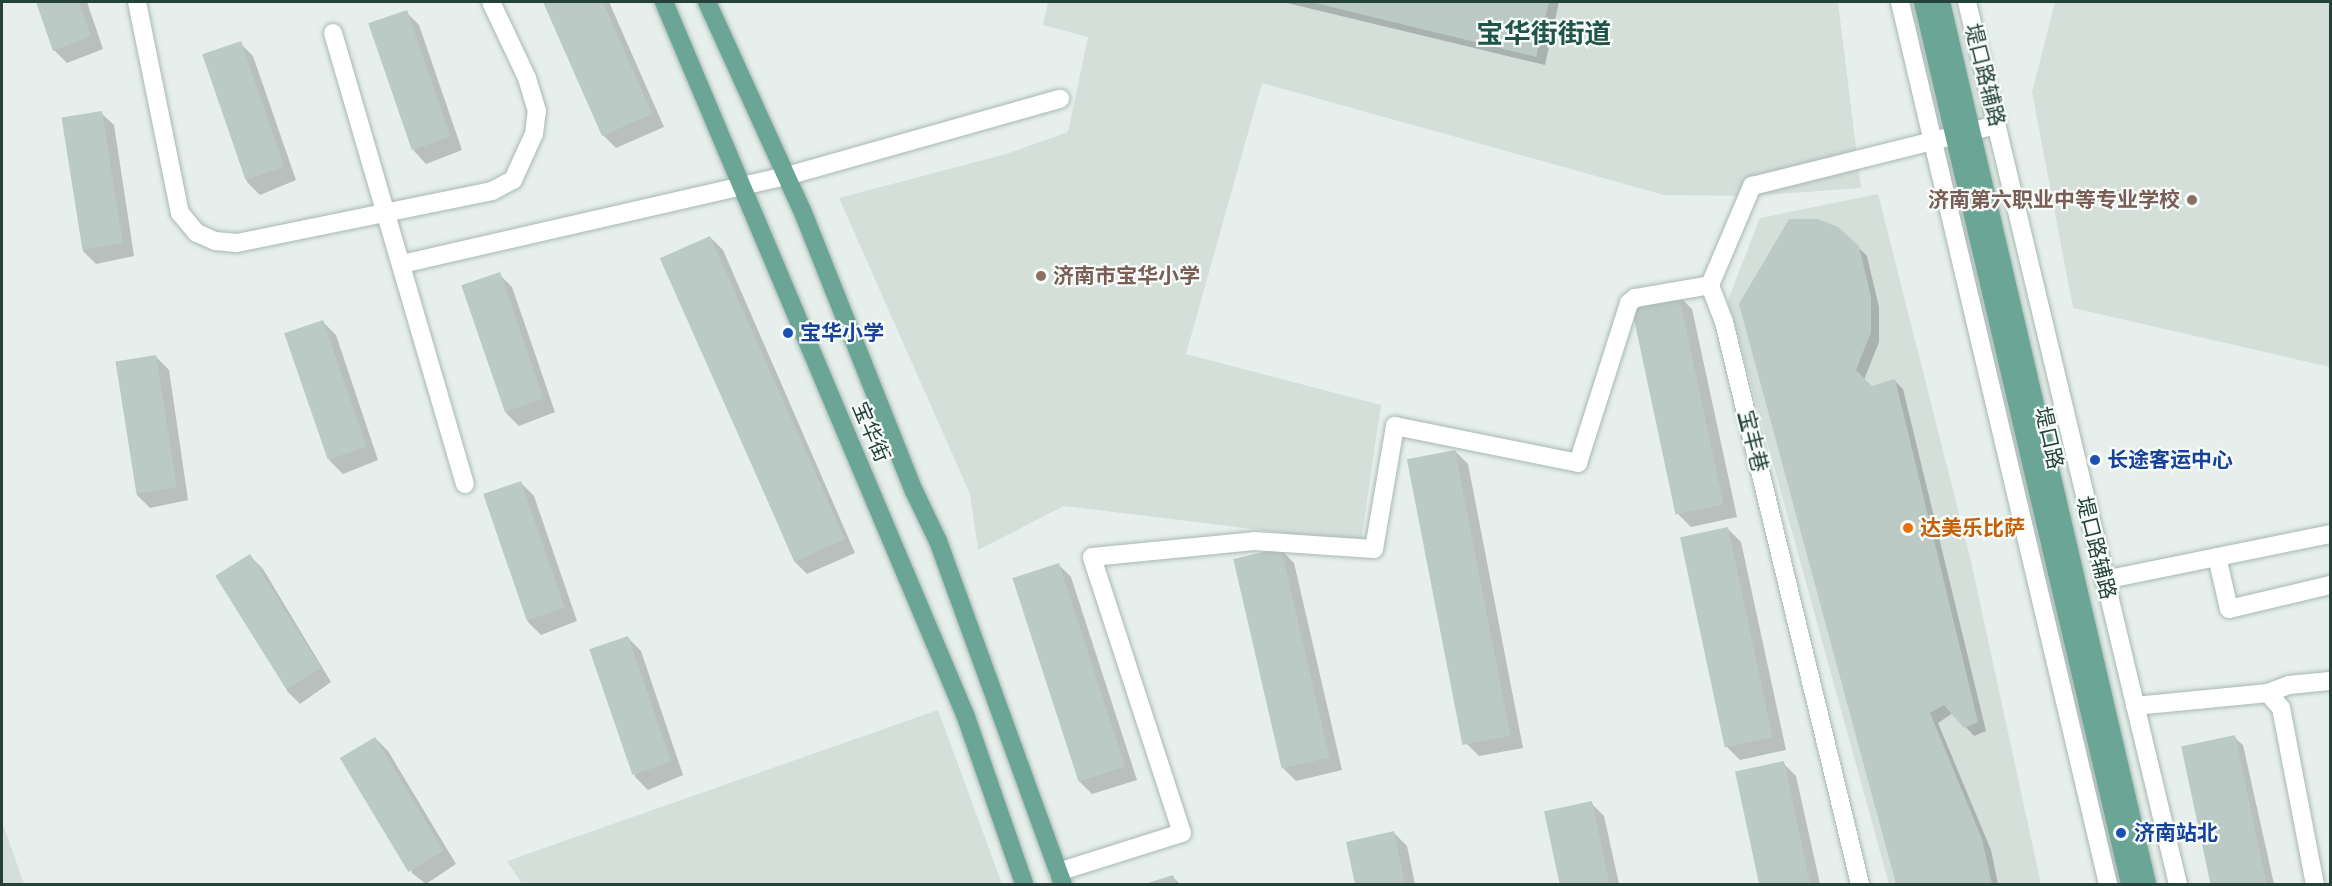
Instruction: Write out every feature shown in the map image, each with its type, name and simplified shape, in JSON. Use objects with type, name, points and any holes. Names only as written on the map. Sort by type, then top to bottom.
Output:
[{"type":"main road","name":"宝华街","points":[[664,2],[966,717],[1024,885]]},
{"type":"main road","name":"宝华街","points":[[707,2],[787,176],[914,491],[938,541],[1060,878]]},
{"type":"main road","name":"堤口路","points":[[1923,2],[2130,885]]},
{"type":"main road","name":"堤口路","points":[[1941,2],[1973,131],[2147,885]]},
{"type":"street","points":[[136,2],[180,213],[197,233],[214,241],[237,243],[492,191],[513,180],[524,162],[537,111],[527,78],[491,2]]},
{"type":"street","points":[[1900,2],[2109,885]]},
{"type":"street","name":"堤口路辅路","points":[[1967,2],[2178,885]]},
{"type":"street","points":[[333,33],[465,484]]},
{"type":"street","points":[[402,264],[787,176],[1060,99]]},
{"type":"street","points":[[1060,878],[1182,834],[1092,557],[1254,541],[1374,549],[1395,426],[1578,463],[1629,303],[1635,298],[1710,285],[1752,186],[1997,125]]},
{"type":"street","name":"宝丰巷","points":[[1710,285],[1724,322],[1860,885]]},
{"type":"street","points":[[2104,580],[2331,534]]},
{"type":"street","points":[[2217,557],[2229,609],[2331,585]]},
{"type":"street","points":[[2134,706],[2268,693],[2289,685],[2331,681]]},
{"type":"street","points":[[2268,693],[2281,708],[2315,885]]},
{"type":"shaded area","points":[[1048,2],[1838,2],[1861,188],[1749,196],[1664,195],[1262,83],[1186,354],[1381,405],[1361,542],[1064,506],[978,550],[970,494],[839,198],[1006,154],[1068,132],[1088,37],[1043,25]]},
{"type":"shaded area","name":"济南第六职业中等专业学校","points":[[2055,2],[2330,2],[2330,367],[2073,308],[2032,92]]},
{"type":"shaded area","points":[[1878,194],[1970,557],[2041,884],[1889,884],[1728,300],[1760,218]]},
{"type":"shaded area","points":[[938,710],[1002,884],[522,884],[507,861]]},
{"type":"shaded area","points":[[2,822],[11,847],[24,884],[2,884]]},
{"type":"building","points":[[36,2],[79,2],[91,36],[53,51]]},
{"type":"building","points":[[543,2],[603,2],[652,114],[602,136]]},
{"type":"building","points":[[1311,2],[1549,2],[1536,57]]},
{"type":"building","points":[[407,10],[451,137],[412,150],[368,23]]},
{"type":"building","points":[[241,41],[284,167],[246,180],[202,54]]},
{"type":"building","points":[[102,111],[123,243],[82,250],[62,117]]},
{"type":"building","points":[[1789,219],[1818,219],[1838,227],[1859,246],[1871,297],[1871,332],[1856,370],[1872,386],[1895,379],[1978,722],[1964,728],[1944,705],[1930,713],[1982,839],[1992,884],[1896,884],[1739,304]]},
{"type":"building","points":[[710,236],[845,539],[795,562],[660,258]]},
{"type":"building","points":[[500,272],[544,399],[505,412],[461,285]]},
{"type":"building","points":[[1679,295],[1723,504],[1676,515],[1631,305]]},
{"type":"building","points":[[323,320],[367,447],[328,460],[284,333]]},
{"type":"building","points":[[156,355],[177,487],[136,494],[116,361]]},
{"type":"building","points":[[1455,450],[1511,736],[1462,745],[1407,459]]},
{"type":"building","points":[[521,481],[565,608],[527,621],[483,494]]},
{"type":"building","points":[[1728,527],[1773,737],[1725,747],[1680,537]]},
{"type":"building","points":[[1281,548],[1329,757],[1282,769],[1233,559]]},
{"type":"building","points":[[250,554],[321,668],[286,689],[215,576]]},
{"type":"building","points":[[1059,563],[1125,767],[1079,782],[1012,578]]},
{"type":"building","points":[[628,636],[671,762],[633,775],[589,649]]},
{"type":"building","points":[[2235,735],[2267,884],[2210,884],[2181,746]]},
{"type":"building","points":[[375,737],[444,851],[408,872],[340,758]]},
{"type":"building","points":[[1784,761],[1810,884],[1759,884],[1735,771]]},
{"type":"building","points":[[1592,801],[1610,884],[1560,884],[1544,811]]},
{"type":"building","points":[[1394,831],[1405,884],[1355,884],[1346,842]]},
{"type":"building","points":[[1173,875],[1176,884],[1145,884]]},
{"type":"place","name":"济南第六职业中等专业学校","points":[[2192,200]]},
{"type":"place","name":"济南市宝华小学","points":[[1041,276]]},
{"type":"place","name":"宝华小学","points":[[788,333]]},
{"type":"place","name":"长途客运中心","points":[[2095,460]]},
{"type":"place","name":"达美乐比萨","points":[[1908,528]]},
{"type":"place","name":"济南站北","points":[[2121,833]]},
{"type":"district","name":"宝华街街道","points":[[1544,35]]}]
